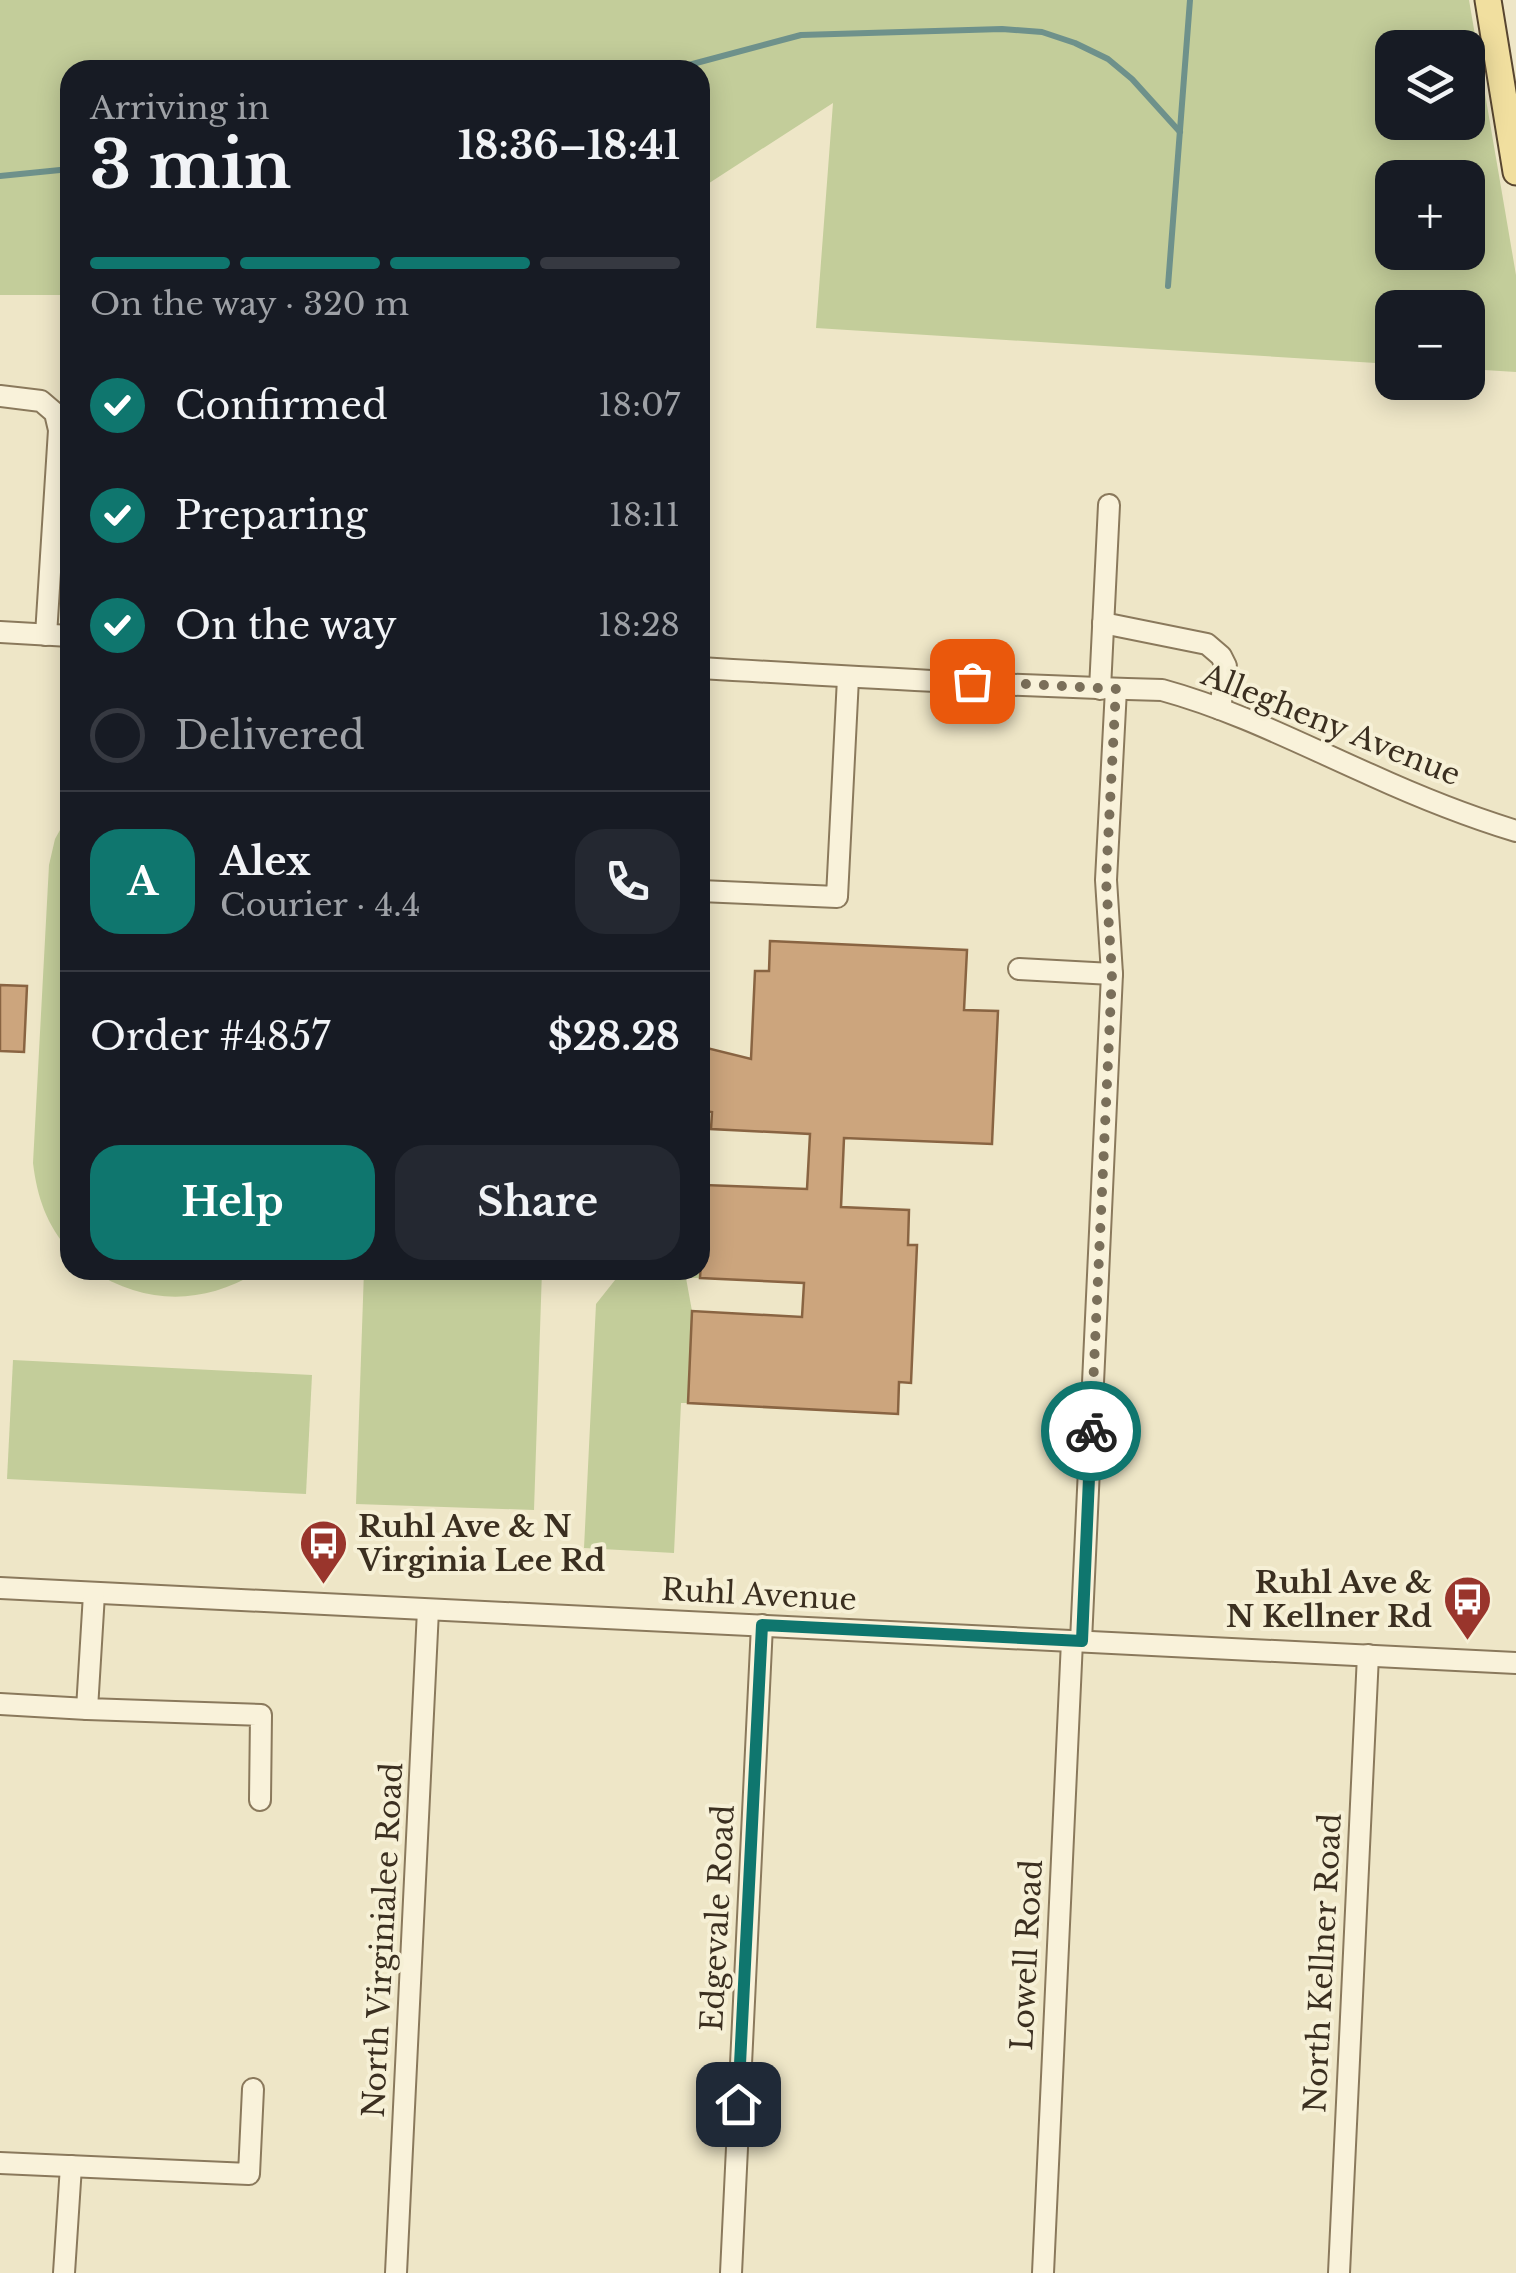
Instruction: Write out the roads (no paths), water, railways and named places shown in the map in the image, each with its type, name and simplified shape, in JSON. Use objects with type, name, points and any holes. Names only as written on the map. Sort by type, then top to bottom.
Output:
[{"type":"main road","points":[[1488,0],[1516,172]]},
{"type":"street","points":[[0,396],[41,401],[55,414],[59,430],[46,635]]},
{"type":"street","name":"Lowell Road","points":[[1043,2273],[1112,974],[1106,880],[1108,689],[1103,623],[1109,505]]},
{"type":"street","points":[[1103,623],[1207,644],[1226,666],[1220,709]]},
{"type":"street","points":[[0,632],[60,636]]},
{"type":"street","name":"Allegheny Avenue","points":[[710,669],[1162,690],[1253,721],[1374,777],[1516,832]]},
{"type":"street","points":[[710,891],[837,897],[848,678]]},
{"type":"street","points":[[1019,970],[1112,974]]},
{"type":"street","name":"Ruhl Avenue","points":[[0,1588],[1516,1663]]},
{"type":"street","points":[[87,1709],[94,1594]]},
{"type":"street","name":"North Virginialee Road","points":[[396,2273],[428,1610]]},
{"type":"street","name":"Edgevale Road","points":[[731,2273],[762,1625]]},
{"type":"street","name":"North Kellner Road","points":[[1338,2273],[1368,1655]]},
{"type":"street","points":[[0,1704],[262,1715],[260,1800]]},
{"type":"street","points":[[0,2163],[250,2174],[253,2089]]},
{"type":"street","points":[[64,2273],[72,2166]]},
{"type":"waterway","points":[[1168,286],[1190,0]]},
{"type":"waterway","points":[[707,60],[801,35],[1002,29],[1042,32],[1108,59],[1132,79],[1180,132]]},
{"type":"waterway","points":[[0,176],[60,170]]},
{"type":"place","name":"Ruhl Ave & N Virginia Lee Rd","points":[[323,1586]]},
{"type":"place","name":"Ruhl Ave & N Kellner Rd","points":[[1467,1642]]}]
